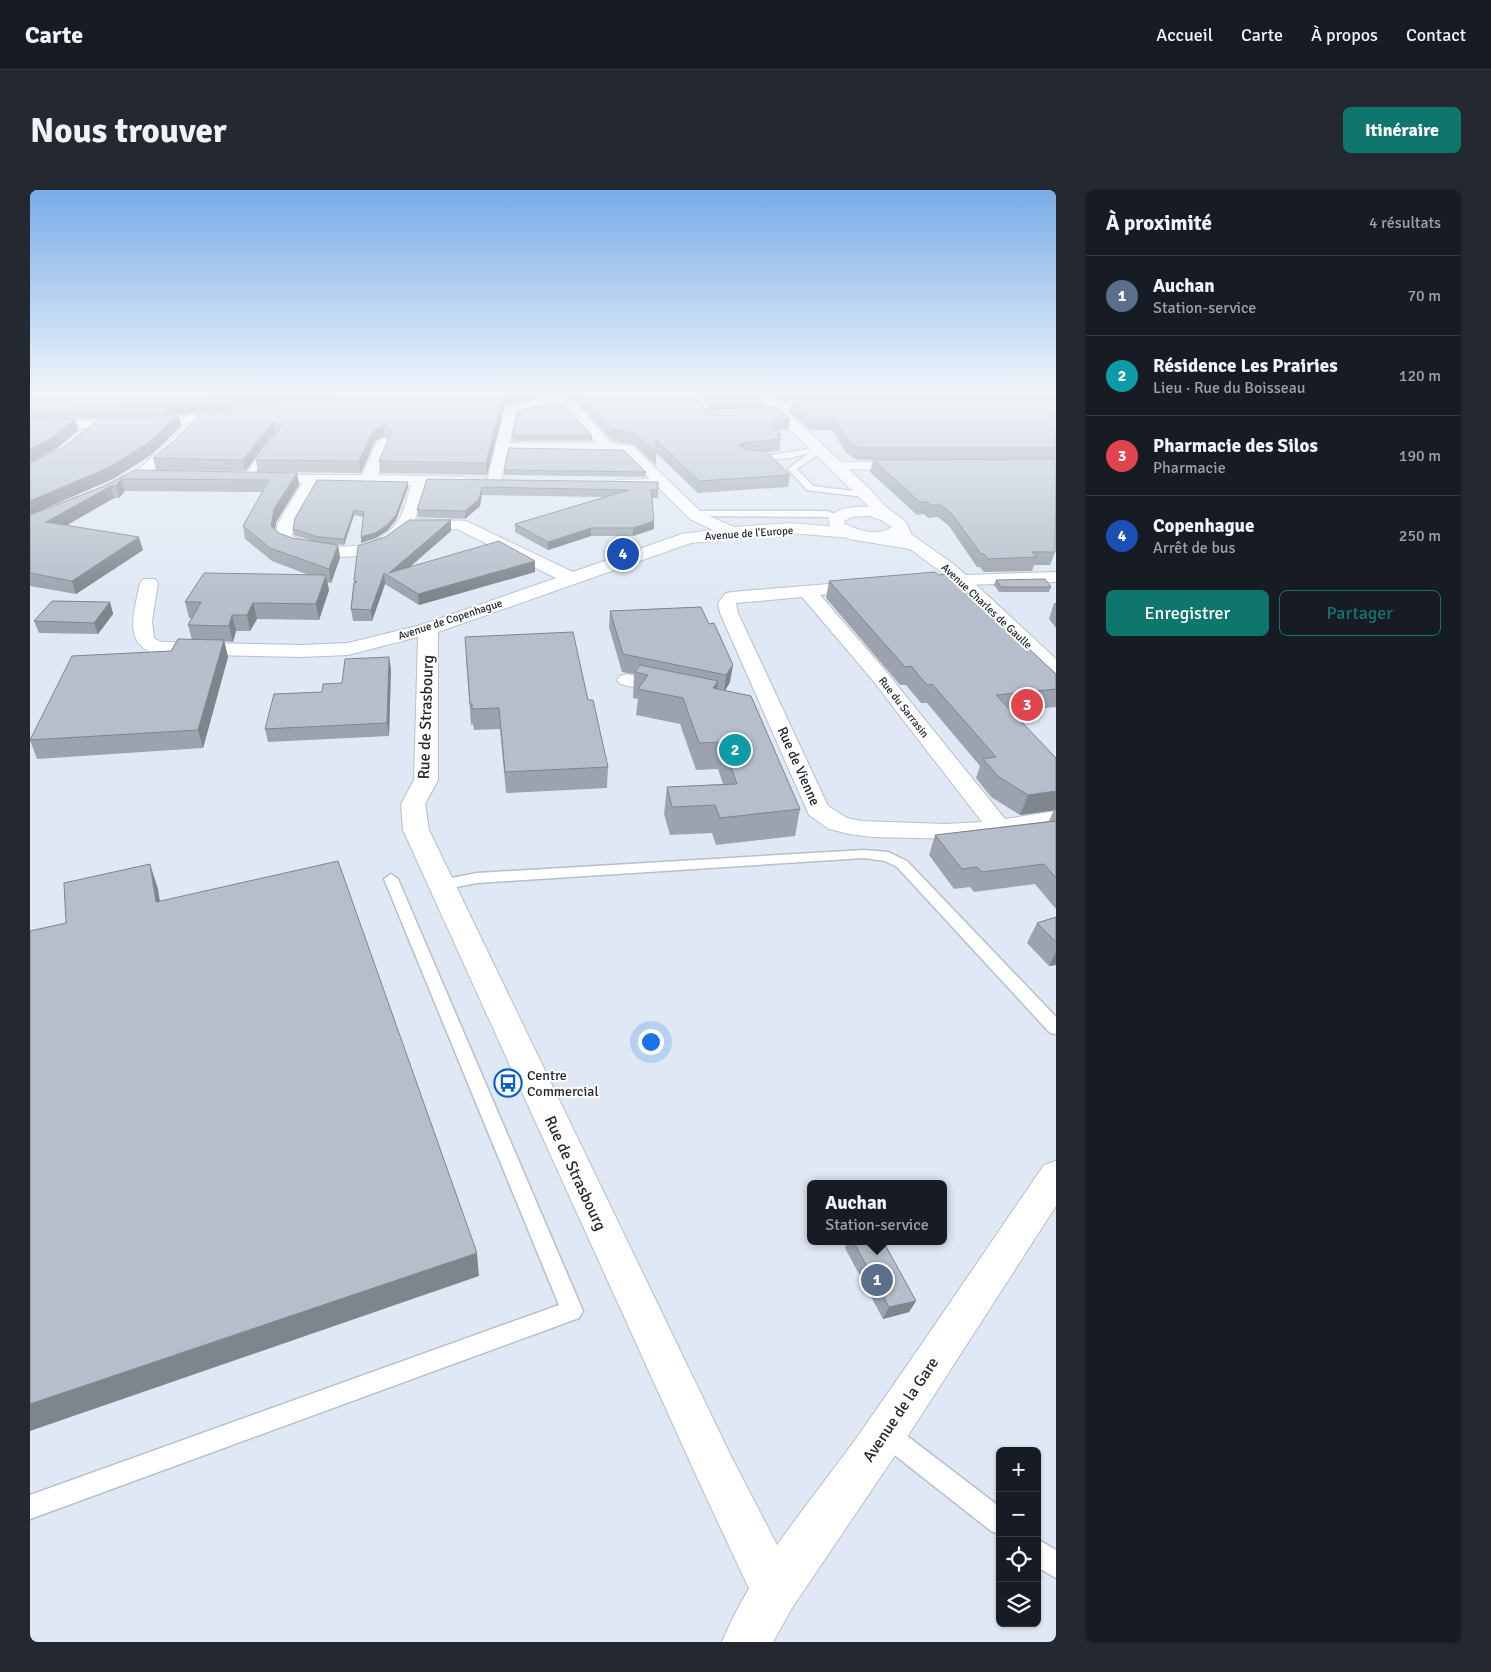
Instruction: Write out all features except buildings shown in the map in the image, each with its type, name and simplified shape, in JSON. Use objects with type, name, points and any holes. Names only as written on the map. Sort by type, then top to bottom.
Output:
[{"type":"street","points":[[99,495],[138,476],[157,461]]},
{"type":"street","points":[[367,480],[376,461]]},
{"type":"street","points":[[494,481],[499,461]]},
{"type":"street","points":[[639,461],[695,515],[731,532]]},
{"type":"street","name":"Avenue Charles de Gaulle","points":[[831,461],[894,522],[903,536],[960,579],[1056,670]]},
{"type":"street","points":[[837,466],[921,466]]},
{"type":"street","points":[[138,476],[158,476]]},
{"type":"street","points":[[242,478],[513,482]]},
{"type":"street","points":[[312,479],[286,523],[283,538],[299,547],[324,552],[364,549],[388,542],[405,524],[420,481]]},
{"type":"street","points":[[606,483],[662,484]]},
{"type":"street","points":[[851,533],[837,526],[842,516],[865,508],[871,499]]},
{"type":"street","points":[[842,516],[866,512],[894,522],[897,532],[891,535],[874,537]]},
{"type":"street","points":[[688,538],[695,515]]},
{"type":"street","name":"Avenue de l'Europe","points":[[810,529],[842,516]]},
{"type":"street","points":[[405,524],[460,524],[570,578]]},
{"type":"street","name":"Avenue de l'Europe","points":[[688,538],[731,532],[810,529],[874,537]]},
{"type":"street","name":"Avenue Charles de Gaulle","points":[[874,537],[915,545]]},
{"type":"street","name":"Avenue de Copenhague","points":[[149,583],[142,621],[145,641],[157,648],[301,651],[348,649],[428,629],[688,538]]},
{"type":"street","points":[[914,582],[1056,577]]},
{"type":"street","points":[[807,591],[885,585]]},
{"type":"street","name":"Rue de Vienne","points":[[807,591],[732,597],[727,603],[729,613],[818,810],[826,817],[843,826],[857,829],[911,829],[948,832],[980,830],[1056,819]]},
{"type":"street","name":"Rue du Sarrasin","points":[[807,591],[877,673],[998,826]]},
{"type":"street","name":"Rue de Strasbourg","points":[[428,629],[426,780],[413,804],[416,830],[716,1471],[775,1591]]},
{"type":"street","points":[[627,680],[685,693]]},
{"type":"street","points":[[751,707],[774,712]]},
{"type":"street","name":"Avenue de la Gare","points":[[746,1642],[775,1591],[885,1433],[1056,1176]]},
{"type":"lane","points":[[242,478],[257,461]]},
{"type":"lane","points":[[803,461],[792,469],[810,488],[871,499]]},
{"type":"lane","points":[[695,515],[827,514],[842,516]]},
{"type":"lane","points":[[441,885],[477,878],[854,854],[888,857],[902,864],[1056,1028]]},
{"type":"lane","points":[[30,1507],[572,1311],[391,880]]},
{"type":"lane","points":[[885,1433],[996,1519]]},
{"type":"lane","points":[[1041,1553],[1056,1565]]},
{"type":"place","name":"Copenhague","points":[[623,554]]},
{"type":"place","name":"Pharmacie des Silos","points":[[1027,705]]},
{"type":"place","name":"Résidence Les Prairies","points":[[735,750]]},
{"type":"place","name":"Centre Commercial","points":[[508,1083]]},
{"type":"place","name":"Auchan","points":[[877,1280]]}]
